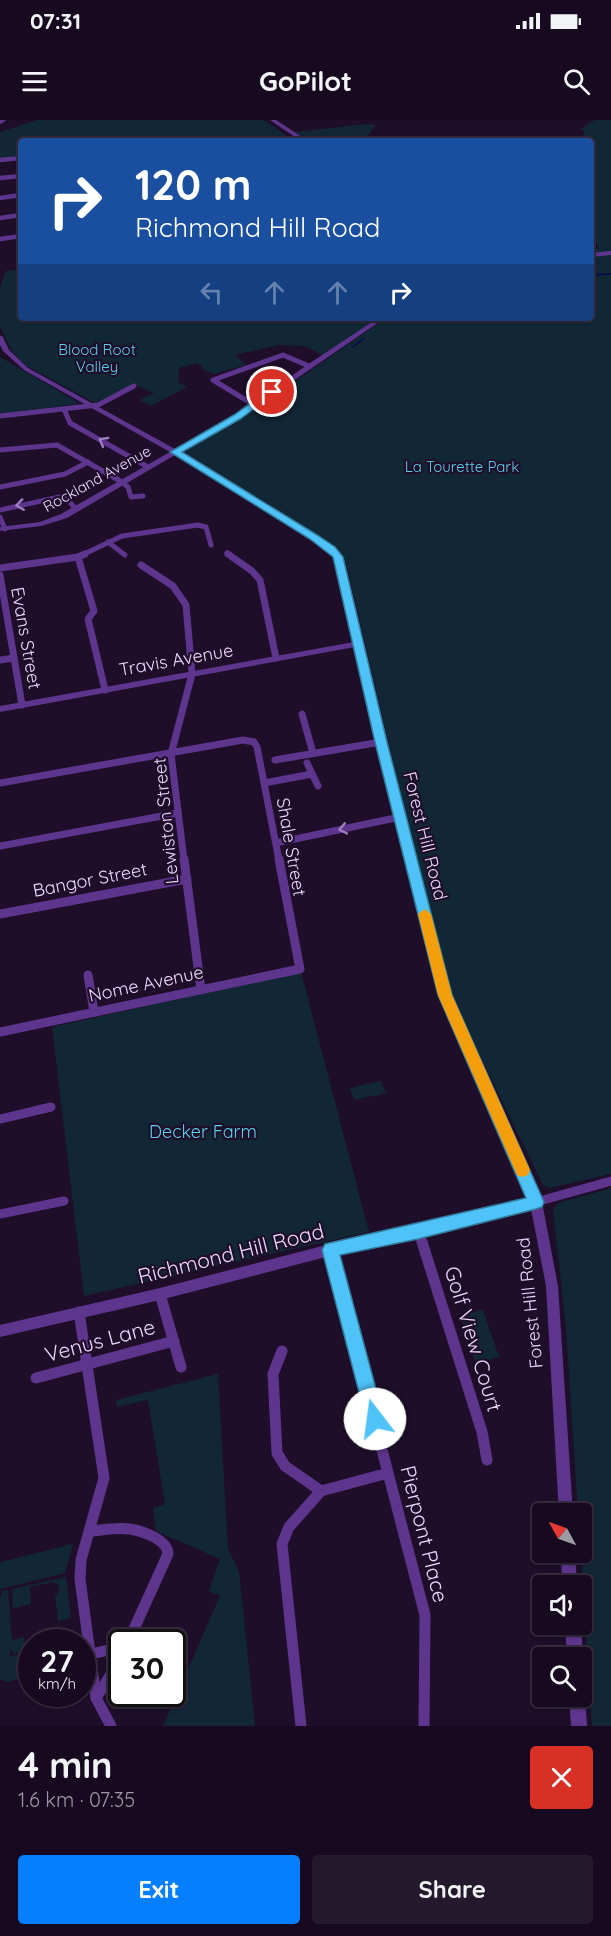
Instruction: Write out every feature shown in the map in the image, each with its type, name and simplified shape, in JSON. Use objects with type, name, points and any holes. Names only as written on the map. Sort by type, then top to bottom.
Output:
[{"type":"street","points":[[273,120],[300,138]]},
{"type":"street","points":[[0,160],[18,158]]},
{"type":"street","points":[[0,178],[18,176]]},
{"type":"street","points":[[0,198],[18,195]]},
{"type":"street","points":[[0,218],[18,215]]},
{"type":"street","points":[[0,239],[18,236]]},
{"type":"street","points":[[594,255],[611,253]]},
{"type":"street","name":"Rockland Avenue","points":[[2,529],[47,523],[76,509],[254,405],[377,321]]},
{"type":"street","name":"Forest Hill Road","points":[[0,337],[6,351],[17,363],[175,452],[279,515],[334,552],[339,560],[381,742],[445,995],[536,1202],[552,1286],[565,1503]]},
{"type":"street","points":[[254,405],[213,380],[283,355],[309,366]]},
{"type":"street","points":[[0,416],[98,405],[134,386]]},
{"type":"street","points":[[64,409],[70,423],[148,467]]},
{"type":"street","points":[[0,450],[57,446],[122,482],[128,487],[130,497],[143,496]]},
{"type":"street","points":[[0,487],[65,474],[88,462]]},
{"type":"street","points":[[0,510],[64,496],[76,509]]},
{"type":"street","points":[[0,517],[2,529]]},
{"type":"street","points":[[0,568],[78,556],[122,536],[198,525],[206,527],[211,545]]},
{"type":"street","points":[[108,542],[125,555]]},
{"type":"street","points":[[227,553],[252,571],[260,580],[276,658]]},
{"type":"street","points":[[78,556],[94,610],[88,619],[105,690]]},
{"type":"street","name":"Lewiston Street","points":[[141,565],[167,581],[183,600],[192,674],[171,754],[201,990]]},
{"type":"street","name":"Evans Street","points":[[0,575],[3,613],[22,705]]},
{"type":"street","name":"Travis Avenue","points":[[0,709],[358,644]]},
{"type":"street","points":[[0,660],[14,658]]},
{"type":"street","points":[[302,714],[313,753]]},
{"type":"street","name":"Shale Street","points":[[171,754],[243,740],[251,741],[257,747],[276,843],[280,876],[300,969]]},
{"type":"street","points":[[275,760],[381,742]]},
{"type":"street","points":[[0,783],[171,754]]},
{"type":"street","points":[[307,763],[318,786]]},
{"type":"street","points":[[264,783],[312,774]]},
{"type":"street","points":[[0,846],[178,813]]},
{"type":"street","points":[[276,843],[400,817]]},
{"type":"street","name":"Bangor Street","points":[[0,914],[187,879]]},
{"type":"street","name":"Nome Avenue","points":[[0,1032],[300,969]]},
{"type":"street","points":[[88,975],[94,1012]]},
{"type":"street","points":[[0,1119],[51,1107]]},
{"type":"street","name":"Richmond Hill Road","points":[[0,1331],[160,1294],[330,1250],[418,1232],[611,1181]]},
{"type":"street","points":[[0,1214],[64,1201]]},
{"type":"street","name":"Golf View Court","points":[[418,1232],[482,1432],[487,1460]]},
{"type":"street","name":"Pierpont Place","points":[[330,1250],[425,1615],[424,1726]]},
{"type":"street","name":"Venus Lane","points":[[160,1294],[181,1367]]},
{"type":"street","points":[[79,1312],[104,1478],[79,1569],[87,1629]]},
{"type":"street","name":"Venus Lane","points":[[36,1378],[174,1341]]},
{"type":"street","points":[[282,1351],[273,1374],[277,1453],[285,1466],[321,1491]]},
{"type":"street","points":[[301,1726],[282,1544],[289,1527],[321,1491],[388,1473]]},
{"type":"street","points":[[91,1531],[130,1529],[163,1542],[168,1548],[168,1554],[134,1629]]},
{"type":"street","points":[[108,1681],[96,1698],[111,1726]]},
{"type":"street","points":[[578,1707],[579,1726]]},
{"type":"green space","points":[[37,120],[264,120],[290,138],[18,138],[18,157],[0,160],[0,132]]},
{"type":"green space","points":[[595,120],[611,120],[611,252],[594,254],[594,249],[599,248],[594,242],[594,138],[573,138],[574,136],[582,137],[585,131],[580,129]]},
{"type":"green space","points":[[376,125],[366,138],[302,138],[295,132]]},
{"type":"green space","name":"La Tourette Park","points":[[611,254],[611,1174],[549,1188],[543,1185],[450,994],[346,563],[340,552],[319,536],[185,452],[191,445],[242,418],[382,321],[594,321],[594,256]]},
{"type":"green space","name":"Blood Root Valley","points":[[6,271],[18,271],[18,321],[373,321],[322,355],[305,346],[279,345],[235,355],[246,365],[214,374],[204,370],[198,363],[179,368],[178,382],[187,387],[151,406],[140,400],[154,393],[134,384],[95,403],[25,365],[11,350],[0,326],[0,287]]},
{"type":"green space","points":[[0,357],[74,400],[78,404],[0,414]]},
{"type":"green space","name":"Decker Farm","points":[[301,972],[369,1232],[84,1296],[52,1027]]},
{"type":"green space","points":[[381,1081],[386,1093],[354,1100],[350,1088]]},
{"type":"green space","points":[[611,1188],[611,1726],[592,1726],[592,1647],[587,1647],[586,1635],[592,1635],[592,1575],[582,1575],[582,1563],[592,1563],[592,1503],[577,1503],[566,1328],[553,1209],[558,1203]]},
{"type":"green space","points":[[483,1310],[499,1357],[475,1362],[460,1315]]},
{"type":"green space","points":[[218,1374],[228,1549],[239,1571],[255,1726],[163,1726],[171,1707],[186,1707],[186,1674],[220,1596],[209,1591],[220,1559],[156,1531],[153,1508],[165,1504],[148,1400],[117,1407],[116,1400]]},
{"type":"green space","points":[[73,1544],[65,1573],[0,1589],[0,1562]]},
{"type":"green space","points":[[66,1577],[71,1618],[58,1621],[55,1597],[59,1586],[53,1582],[30,1587],[31,1604],[13,1608],[12,1589]]},
{"type":"green space","points":[[8,1590],[12,1640],[18,1638],[18,1653],[13,1654],[10,1650],[10,1656],[18,1654],[18,1679],[6,1682],[0,1679],[0,1599],[2,1591]]},
{"type":"waterway","points":[[594,275],[611,274]]},
{"type":"waterway","points":[[353,347],[364,338]]},
{"type":"slow traffic","points":[[425,914],[445,995],[522,1170]]},
{"type":"route","points":[[272,392],[237,417],[175,452],[314,537],[338,557],[381,742],[445,995],[536,1202],[418,1232],[330,1250],[375,1419]]}]
